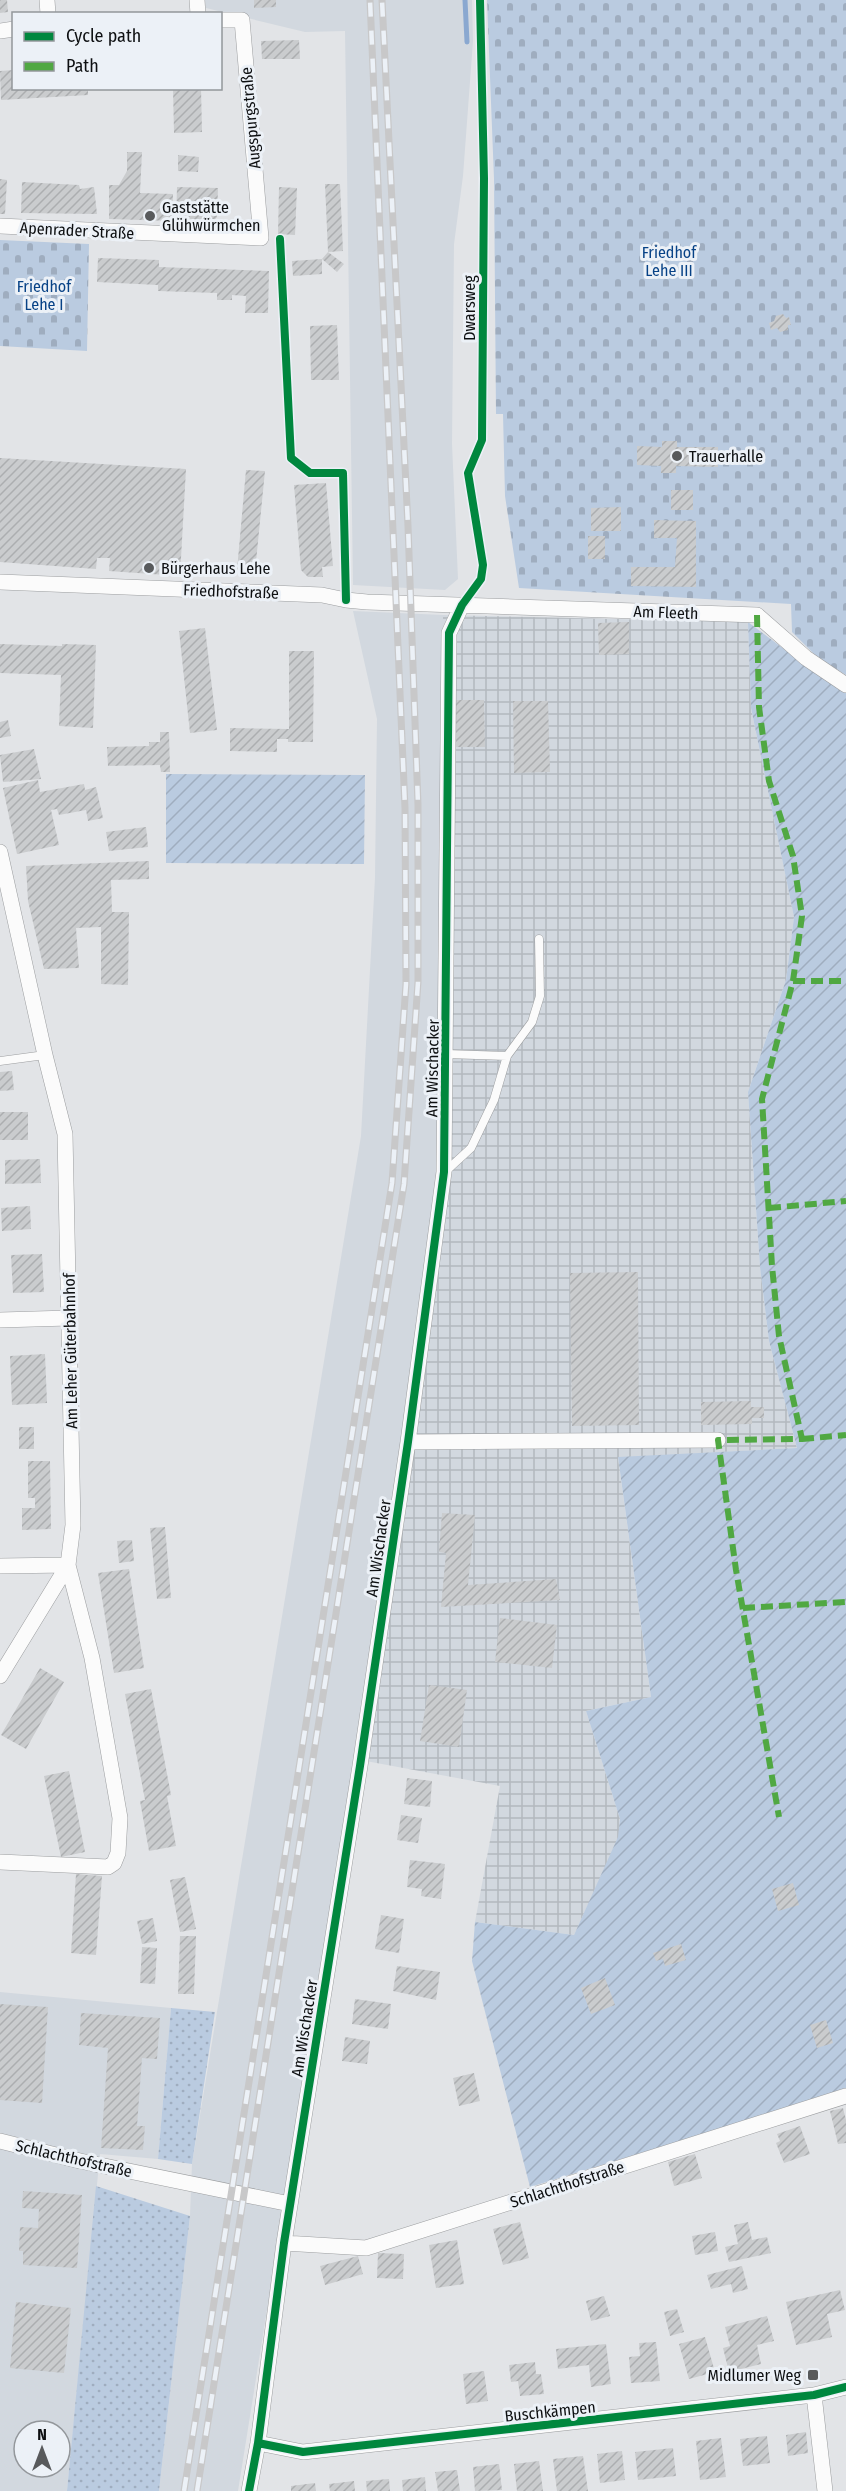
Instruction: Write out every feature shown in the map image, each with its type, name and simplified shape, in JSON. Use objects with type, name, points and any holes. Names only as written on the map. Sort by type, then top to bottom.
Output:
[{"type":"street","name":"Augspurgstraße","points":[[222,20],[242,20],[261,238]]},
{"type":"street","name":"Apenrader Straße","points":[[0,226],[261,238]]},
{"type":"street","name":"Friedhofstraße","points":[[0,582],[322,595],[346,600],[462,605]]},
{"type":"street","name":"Am Fleeth","points":[[462,605],[757,615],[806,658],[846,685]]},
{"type":"street","name":"Am Wischacker","points":[[249,2491],[258,2442],[284,2243],[360,1766],[408,1442],[444,1172],[449,633],[462,605]]},
{"type":"street","name":"Am Leher Güterbahnhof","points":[[0,852],[65,1134],[73,1525],[68,1565],[92,1658],[120,1818],[118,1853],[114,1863],[108,1867],[0,1862]]},
{"type":"street","points":[[0,1320],[69,1318]]},
{"type":"street","points":[[408,1442],[718,1440]]},
{"type":"street","points":[[0,1566],[68,1565]]},
{"type":"street","points":[[0,1676],[68,1565]]},
{"type":"street","name":"Schlachthofstraße","points":[[284,2243],[366,2248],[846,2096]]},
{"type":"street","name":"Schlachthofstraße","points":[[0,2141],[80,2161],[290,2204]]},
{"type":"street","name":"Buschkämpen","points":[[258,2442],[303,2452],[814,2395],[846,2387]]},
{"type":"street","points":[[814,2395],[825,2491]]},
{"type":"lane","name":"Dwarsweg","points":[[462,605],[481,579],[483,565],[468,473],[482,440],[484,178],[480,0]]},
{"type":"lane","points":[[444,1172],[471,1148],[494,1100],[507,1056],[532,1022],[540,996],[539,939]]},
{"type":"lane","points":[[446,1054],[507,1056]]},
{"type":"lane","points":[[0,1061],[45,1055]]},
{"type":"shaded area","points":[[205,0],[472,0],[473,41],[463,176],[454,244],[452,444],[458,579],[445,590],[353,585],[345,31],[305,32],[206,8]]},
{"type":"shaded area","points":[[353,611],[443,615],[442,1180],[355,1759],[238,2491],[159,2491],[190,2216],[192,2164],[361,1136],[375,878],[377,719]]},
{"type":"shaded area","points":[[443,615],[748,622],[751,708],[794,917],[786,980],[748,1092],[760,1267],[769,1341],[797,1448],[618,1458],[651,1697],[586,1711],[620,1819],[619,1837],[574,1935],[475,1922],[500,1786],[355,1759],[442,1180]]},
{"type":"shaded area","points":[[0,1992],[171,2008],[158,2159],[100,2154],[72,2440],[72,2419],[12,2419],[12,2479],[68,2479],[67,2491],[0,2491]]},
{"type":"green space","name":"Friedhof Lehe III","points":[[487,0],[846,0],[846,675],[817,657],[792,632],[791,604],[519,588],[505,496],[503,414],[496,414],[494,179]]},
{"type":"green space","name":"Friedhof Lehe I","points":[[0,240],[89,244],[87,351],[0,346]]},
{"type":"green space","points":[[748,622],[846,692],[846,2090],[530,2187],[472,1961],[475,1922],[574,1935],[618,1837],[620,1819],[586,1711],[651,1697],[618,1457],[797,1448],[769,1341],[760,1267],[748,1092],[786,980],[794,917],[751,708]]},
{"type":"green space","points":[[166,774],[365,775],[364,864],[166,863]]},
{"type":"green space","points":[[171,2008],[215,2012],[192,2164],[158,2159]]},
{"type":"green space","points":[[96,2186],[190,2216],[159,2491],[67,2491],[68,2479],[72,2479],[72,2438]]},
{"type":"building","points":[[0,0],[7,0],[8,12],[0,13]]},
{"type":"building","points":[[254,0],[276,0],[276,7],[254,8]]},
{"type":"building","points":[[299,40],[300,59],[262,59],[261,41]]},
{"type":"building","points":[[12,70],[12,90],[88,90],[88,95],[1,100],[0,71]]},
{"type":"building","points":[[173,90],[201,90],[202,132],[174,133]]},
{"type":"building","points":[[127,152],[142,152],[140,193],[173,194],[172,221],[109,219],[109,185],[119,185],[127,171]]},
{"type":"building","points":[[178,155],[199,157],[198,172],[178,171]]},
{"type":"building","points":[[0,179],[7,180],[5,214],[0,214]]},
{"type":"building","points":[[22,182],[79,185],[80,189],[94,187],[97,214],[21,213]]},
{"type":"building","points":[[325,184],[340,184],[343,251],[328,252]]},
{"type":"building","points":[[177,187],[218,188],[217,217],[212,223],[176,222]]},
{"type":"building","points":[[279,187],[297,188],[295,235],[278,234]]},
{"type":"building","points":[[328,252],[344,264],[337,272],[322,259]]},
{"type":"building","points":[[98,258],[159,260],[159,267],[269,271],[268,313],[245,313],[246,296],[232,295],[232,300],[217,300],[217,293],[158,291],[158,285],[97,282]]},
{"type":"building","points":[[322,259],[322,274],[293,276],[292,261]]},
{"type":"building","points":[[783,314],[786,318],[789,317],[791,325],[788,325],[788,330],[780,332],[777,328],[771,330],[769,323],[774,321],[776,316]]},
{"type":"building","points":[[337,325],[339,380],[311,380],[310,326]]},
{"type":"building","name":"Trauerhalle","points":[[662,441],[677,441],[677,447],[718,447],[718,467],[676,466],[676,473],[661,473],[661,466],[637,465],[637,446],[662,447]]},
{"type":"building","points":[[0,458],[186,469],[180,576],[109,571],[110,558],[97,558],[96,569],[0,562]]},
{"type":"building","points":[[246,470],[265,471],[255,572],[237,570]]},
{"type":"building","points":[[326,483],[333,566],[322,567],[323,577],[308,577],[301,570],[294,485]]},
{"type":"building","points":[[671,490],[693,490],[693,510],[671,510]]},
{"type":"building","points":[[621,507],[621,531],[591,531],[591,508]]},
{"type":"building","points":[[654,520],[696,521],[696,587],[631,586],[631,567],[675,567],[677,538],[654,538]]},
{"type":"building","points":[[588,536],[605,536],[605,559],[588,559]]},
{"type":"building","points":[[629,622],[629,654],[599,655],[598,623]]},
{"type":"building","points":[[205,628],[217,730],[190,733],[179,631]]},
{"type":"building","points":[[0,644],[96,645],[93,728],[59,726],[61,675],[0,673]]},
{"type":"building","points":[[289,651],[314,651],[313,742],[288,742],[288,739],[277,739],[277,752],[230,751],[230,728],[289,729]]},
{"type":"building","points":[[455,700],[484,700],[485,747],[456,747]]},
{"type":"building","points":[[513,701],[548,701],[550,772],[514,773]]},
{"type":"building","points":[[8,720],[11,736],[0,738],[0,722]]},
{"type":"building","points":[[160,732],[169,732],[170,772],[161,772],[160,765],[108,766],[107,747],[149,746],[149,742],[160,742]]},
{"type":"building","points":[[34,749],[41,779],[3,782],[0,755]]},
{"type":"building","points":[[38,780],[40,792],[84,784],[85,790],[96,787],[103,818],[88,821],[86,810],[59,815],[57,809],[51,810],[59,845],[17,854],[3,788]]},
{"type":"building","points":[[146,827],[148,847],[109,851],[106,832]]},
{"type":"building","points":[[149,861],[149,879],[111,880],[112,912],[129,912],[128,985],[101,984],[101,927],[76,928],[79,968],[44,969],[28,901],[26,866]]},
{"type":"building","points":[[12,1071],[14,1090],[0,1091],[0,1072]]},
{"type":"building","points":[[0,1112],[28,1112],[28,1140],[0,1140]]},
{"type":"building","points":[[40,1159],[41,1183],[5,1184],[5,1160]]},
{"type":"building","points":[[30,1206],[31,1229],[2,1231],[1,1208]]},
{"type":"building","points":[[42,1254],[44,1292],[13,1293],[11,1255]]},
{"type":"building","points":[[638,1272],[639,1425],[572,1426],[570,1273]]},
{"type":"building","points":[[45,1354],[47,1403],[12,1405],[10,1356]]},
{"type":"building","points":[[751,1401],[751,1407],[764,1407],[764,1418],[752,1418],[752,1424],[701,1425],[701,1402]]},
{"type":"building","points":[[19,1427],[34,1427],[34,1449],[19,1449]]},
{"type":"building","points":[[28,1461],[50,1461],[51,1529],[22,1530],[22,1508],[35,1508],[35,1498],[28,1498]]},
{"type":"building","points":[[442,1513],[475,1515],[468,1585],[556,1579],[560,1600],[441,1607],[446,1553],[439,1552]]},
{"type":"building","points":[[165,1527],[171,1598],[157,1599],[150,1528]]},
{"type":"building","points":[[132,1540],[134,1561],[119,1563],[117,1541]]},
{"type":"building","points":[[129,1569],[144,1668],[114,1673],[98,1573]]},
{"type":"building","points":[[500,1618],[557,1625],[552,1668],[495,1662]]},
{"type":"building","points":[[40,1668],[64,1682],[26,1749],[1,1735]]},
{"type":"building","points":[[429,1685],[467,1690],[459,1747],[420,1741]]},
{"type":"building","points":[[151,1689],[171,1795],[167,1796],[176,1846],[149,1851],[140,1801],[145,1800],[125,1694]]},
{"type":"building","points":[[69,1771],[85,1852],[61,1857],[44,1776]]},
{"type":"building","points":[[407,1778],[432,1781],[430,1807],[404,1804]]},
{"type":"building","points":[[401,1815],[422,1818],[418,1843],[397,1840]]},
{"type":"building","points":[[410,1860],[445,1864],[441,1899],[421,1896],[422,1889],[407,1887]]},
{"type":"building","points":[[76,1874],[102,1876],[96,1955],[71,1953]]},
{"type":"building","points":[[185,1877],[196,1929],[180,1932],[170,1880]]},
{"type":"building","points":[[793,1883],[799,1905],[778,1911],[772,1889]]},
{"type":"building","points":[[381,1915],[404,1919],[399,1953],[375,1949]]},
{"type":"building","points":[[153,1918],[157,1941],[142,1944],[137,1921]]},
{"type":"building","points":[[180,1936],[196,1936],[194,1994],[178,1994]]},
{"type":"building","points":[[681,1944],[686,1960],[665,1966],[663,1959],[656,1961],[653,1953]]},
{"type":"building","points":[[142,1947],[157,1948],[155,1984],[140,1983]]},
{"type":"building","points":[[397,1966],[440,1972],[436,2000],[393,1991]]},
{"type":"building","points":[[605,1978],[615,2005],[591,2014],[581,1988]]},
{"type":"building","points":[[355,1999],[391,2004],[388,2029],[352,2024]]},
{"type":"building","points":[[0,2004],[48,2007],[42,2103],[0,2100]]},
{"type":"building","points":[[81,2013],[160,2018],[157,2059],[142,2058],[137,2126],[145,2126],[143,2150],[101,2148],[108,2048],[79,2045]]},
{"type":"building","points":[[826,2020],[833,2043],[817,2048],[810,2025]]},
{"type":"building","points":[[345,2037],[370,2041],[367,2064],[342,2061]]},
{"type":"building","points":[[474,2073],[480,2101],[459,2106],[453,2078]]},
{"type":"building","points":[[843,2108],[846,2120],[846,2143],[838,2144],[830,2111]]},
{"type":"building","points":[[800,2126],[810,2154],[784,2163],[776,2143],[780,2141],[777,2134]]},
{"type":"building","points":[[695,2154],[702,2178],[674,2186],[668,2162]]},
{"type":"building","points":[[23,2191],[82,2195],[77,2268],[23,2265],[23,2251],[19,2251],[20,2227],[38,2228],[39,2209],[22,2208]]},
{"type":"building","points":[[520,2222],[529,2258],[503,2265],[493,2229]]},
{"type":"building","points":[[748,2222],[752,2240],[767,2237],[771,2253],[729,2262],[725,2247],[738,2244],[734,2225]]},
{"type":"building","points":[[715,2232],[718,2251],[695,2255],[692,2236]]},
{"type":"building","points":[[457,2240],[464,2284],[436,2288],[429,2245]]},
{"type":"building","points":[[378,2253],[404,2254],[403,2279],[377,2278]]},
{"type":"building","points":[[358,2256],[363,2274],[325,2285],[320,2266]]},
{"type":"building","points":[[742,2266],[748,2289],[733,2293],[731,2284],[711,2289],[707,2275]]},
{"type":"building","points":[[840,2290],[845,2310],[827,2314],[832,2337],[796,2345],[786,2302]]},
{"type":"building","points":[[604,2296],[610,2316],[591,2321],[586,2301]]},
{"type":"building","points":[[16,2302],[71,2308],[64,2373],[10,2368]]},
{"type":"building","points":[[677,2309],[684,2332],[670,2336],[664,2312]]},
{"type":"building","points":[[767,2316],[774,2341],[757,2345],[761,2364],[729,2372],[723,2348],[730,2346],[725,2327]]},
{"type":"building","points":[[705,2337],[715,2372],[689,2379],[679,2344]]},
{"type":"building","points":[[656,2342],[660,2381],[631,2383],[629,2357],[640,2356],[639,2343]]},
{"type":"building","points":[[606,2344],[611,2384],[591,2387],[589,2365],[558,2369],[556,2349]]},
{"type":"building","points":[[535,2362],[536,2374],[541,2374],[544,2394],[520,2396],[518,2381],[511,2382],[509,2365]]},
{"type":"building","points":[[484,2371],[488,2401],[466,2404],[463,2374]]},
{"type":"building","points":[[806,2432],[808,2453],[788,2456],[786,2435]]},
{"type":"building","points":[[767,2436],[770,2463],[743,2466],[740,2439]]},
{"type":"building","points":[[721,2438],[726,2477],[700,2480],[696,2441]]},
{"type":"building","points":[[673,2448],[676,2476],[638,2480],[635,2452]]},
{"type":"building","points":[[622,2451],[625,2480],[600,2483],[597,2454]]},
{"type":"building","points":[[583,2456],[588,2491],[557,2491],[553,2459]]},
{"type":"building","points":[[539,2461],[543,2491],[517,2491],[514,2464]]},
{"type":"building","points":[[499,2464],[502,2490],[475,2491],[473,2467]]},
{"type":"building","points":[[457,2470],[460,2491],[438,2491],[435,2472]]},
{"type":"building","points":[[425,2477],[426,2491],[403,2491],[402,2480]]},
{"type":"building","points":[[389,2479],[390,2491],[367,2491],[366,2481]]},
{"type":"building","points":[[354,2481],[355,2491],[330,2491],[329,2484]]},
{"type":"building","points":[[315,2483],[316,2491],[291,2491],[291,2486]]},
{"type":"waterway","points":[[465,0],[467,42]]},
{"type":"railway","points":[[184,2491],[392,1183],[406,984],[405,808],[370,0]]},
{"type":"railway","points":[[197,2491],[404,1184],[418,982],[418,805],[408,526],[382,0]]},
{"type":"marked path","points":[[757,615],[759,707],[769,781],[793,856],[802,916],[793,981],[762,1099],[772,1266],[779,1336],[802,1439],[718,1440],[736,1570],[779,1817]]},
{"type":"marked path","points":[[793,981],[846,981]]},
{"type":"marked path","points":[[769,1208],[846,1201]]},
{"type":"marked path","points":[[802,1439],[846,1435]]},
{"type":"marked path","points":[[743,1608],[846,1602]]},
{"type":"cycle path","points":[[249,2491],[258,2443],[284,2243],[360,1766],[408,1442],[444,1172],[449,633],[462,605],[481,579],[483,565],[468,473],[482,440],[484,178],[480,0]]},
{"type":"cycle path","points":[[280,239],[291,458],[310,473],[343,473],[346,600]]},
{"type":"cycle path","points":[[258,2443],[303,2452],[814,2395],[846,2387]]},
{"type":"place","name":"Gaststätte Glühwürmchen","points":[[150,216]]},
{"type":"place","name":"Trauerhalle","points":[[677,456]]},
{"type":"place","name":"Bürgerhaus Lehe","points":[[149,568]]},
{"type":"place","name":"Midlumer Weg","points":[[813,2375]]}]
